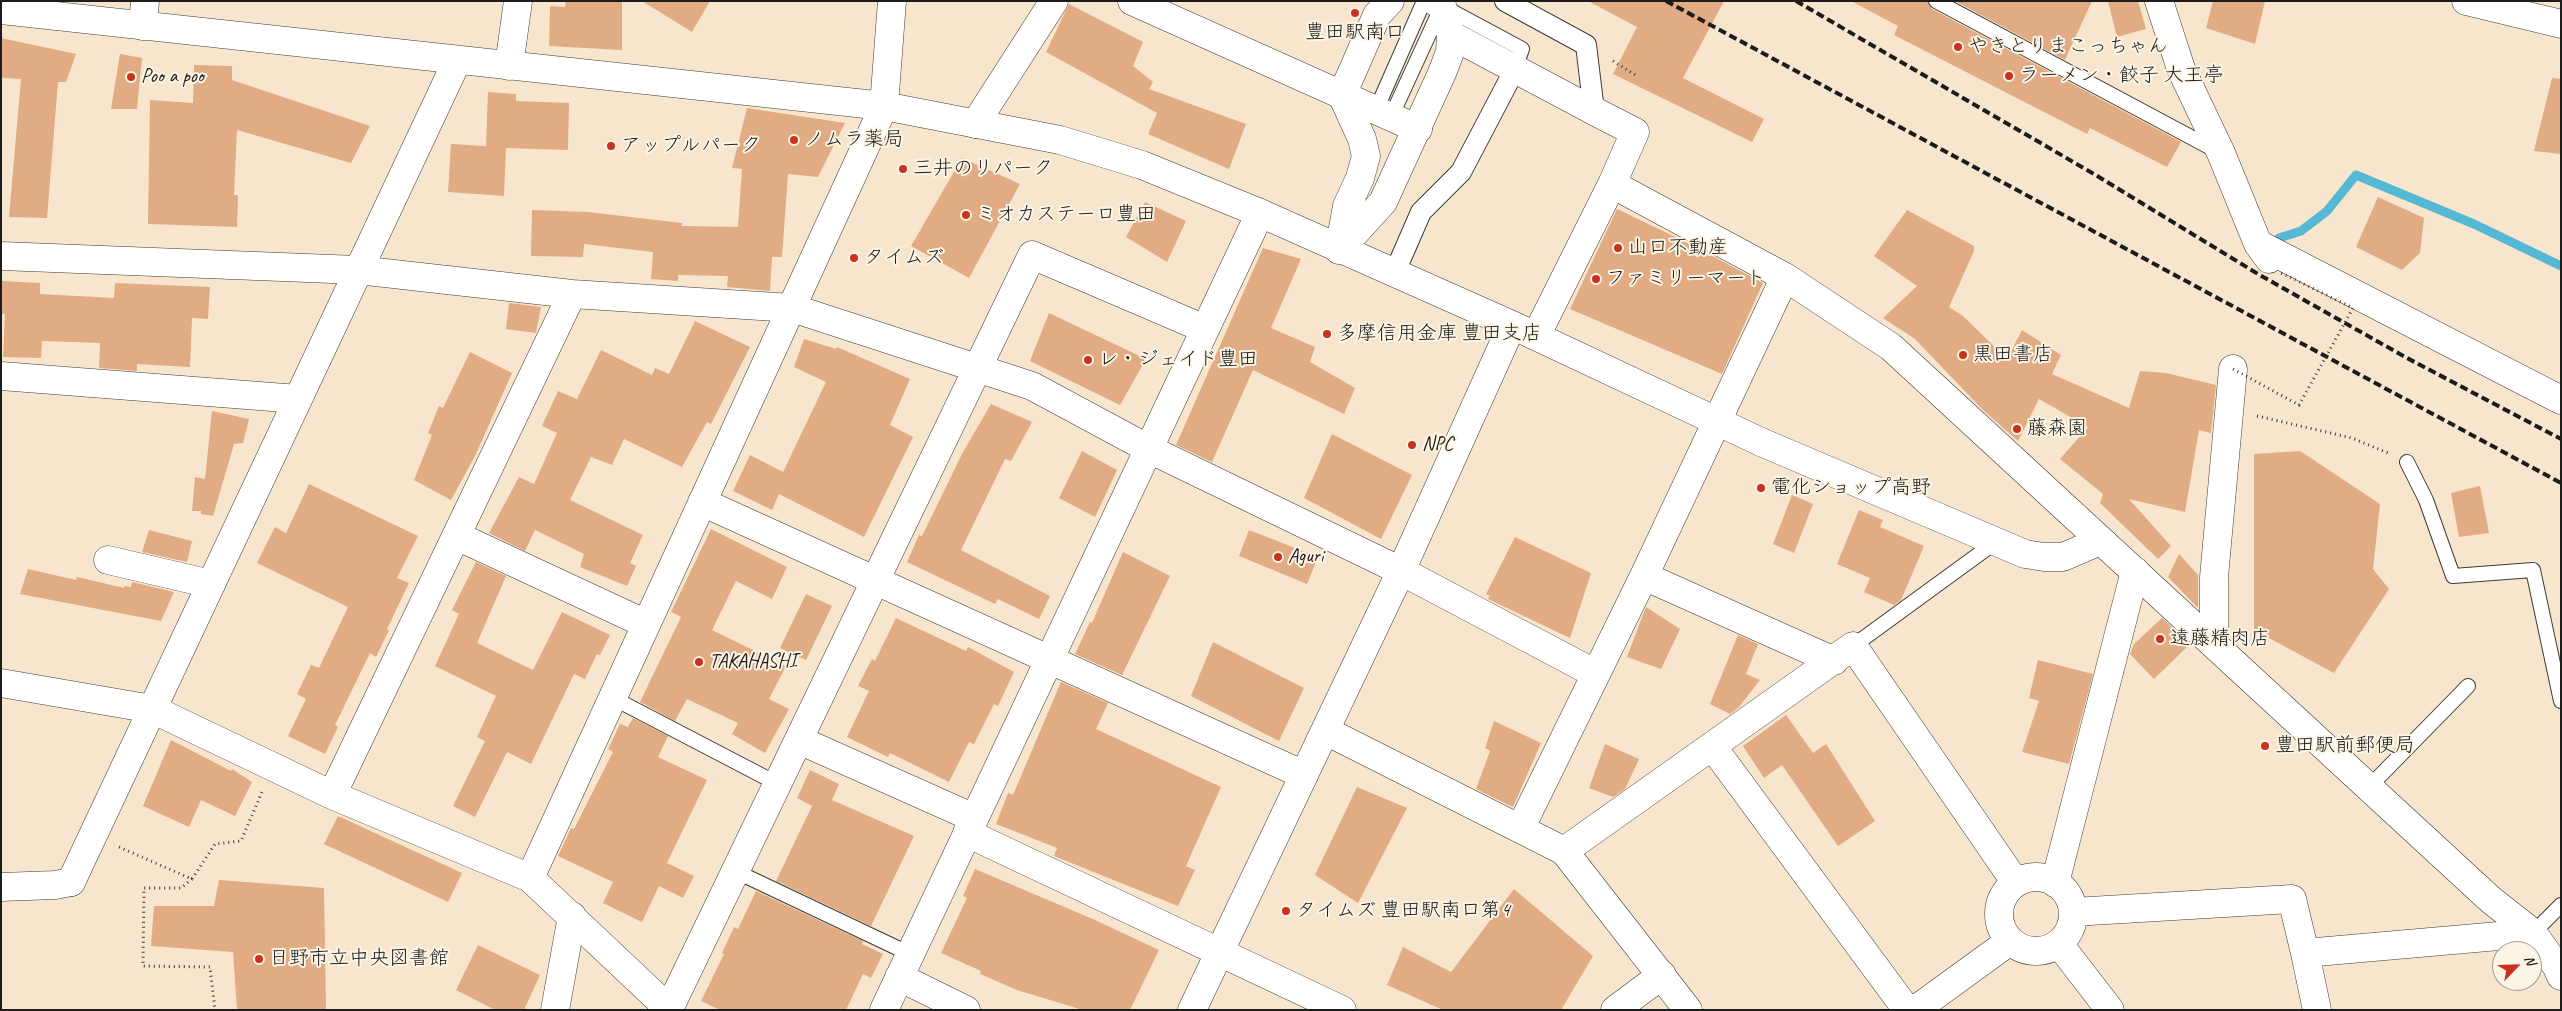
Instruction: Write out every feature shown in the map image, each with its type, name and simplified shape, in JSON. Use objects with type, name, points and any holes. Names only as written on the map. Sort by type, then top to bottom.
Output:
[{"type":"street","points":[[508,66],[518,1]]},
{"type":"street","points":[[530,878],[884,106],[892,1]]},
{"type":"street","points":[[975,124],[1054,1]]},
{"type":"street","points":[[1132,1],[1418,129]]},
{"type":"street","points":[[1339,250],[1347,206],[1360,178],[1366,156],[1362,140],[1342,95],[1377,15],[1390,1]]},
{"type":"street","points":[[1505,1],[1586,46],[1594,111]]},
{"type":"street","points":[[2159,1],[2181,69],[2221,153],[2258,244],[2279,272]]},
{"type":"street","points":[[2466,1],[2561,24]]},
{"type":"street","points":[[1339,250],[1383,202],[1418,129],[1450,52],[1451,35],[1434,3]]},
{"type":"street","points":[[1,10],[144,14],[457,61],[884,106],[1060,140],[1133,162],[1260,213],[1339,250],[1512,325],[1762,442],[2025,554],[2063,557],[2100,542]]},
{"type":"street","points":[[1451,35],[1635,132],[1612,184],[1536,336]]},
{"type":"street","points":[[1,887],[56,885],[70,882],[457,61]]},
{"type":"street","points":[[1394,274],[1421,212],[1461,172],[1515,68]]},
{"type":"street","points":[[1612,184],[1785,277],[1891,347],[2100,542],[2214,642],[2491,900],[2532,933],[2557,967],[2561,976]]},
{"type":"street","points":[[884,1010],[1260,213]]},
{"type":"street","points":[[2258,244],[2561,400]]},
{"type":"street","points":[[1,683],[152,709],[332,795],[530,878],[670,1009],[1032,255],[1205,329]]},
{"type":"street","points":[[1,256],[358,270],[572,294],[792,308],[1032,386],[1149,449],[1400,571],[1596,674]]},
{"type":"street","points":[[1520,830],[1644,576],[1785,277]]},
{"type":"street","points":[[332,795],[572,294]]},
{"type":"street","points":[[1192,1010],[1218,951],[1326,731],[1512,325]]},
{"type":"street","points":[[2214,642],[2214,577],[2233,369]]},
{"type":"street","points":[[1,376],[298,399]]},
{"type":"street","points":[[702,502],[1304,775]]},
{"type":"street","points":[[456,536],[646,624]]},
{"type":"street","points":[[108,560],[210,584]]},
{"type":"street","points":[[2055,883],[2135,571]]},
{"type":"street","points":[[1644,576],[1843,654],[2016,883]]},
{"type":"street","points":[[1564,851],[1843,654]]},
{"type":"street","points":[[1326,731],[1564,851],[1688,1010]]},
{"type":"street","points":[[799,740],[1218,951],[1342,1010]]},
{"type":"street","points":[[1712,746],[1907,1010]]},
{"type":"street","points":[[2036,877],[2055,883],[2068,895],[2073,912],[2072,924],[2059,944],[2039,951],[2028,951],[2010,941],[1999,922],[1999,911],[2007,890],[2016,883],[2036,877]]},
{"type":"street","points":[[2073,912],[2292,899],[2317,1010]]},
{"type":"street","points":[[555,1010],[572,916]]},
{"type":"street","points":[[2305,953],[2532,933]]},
{"type":"street","points":[[1915,1010],[2010,941]]},
{"type":"street","points":[[2059,944],[2110,1010]]},
{"type":"street","points":[[904,966],[966,1010]]},
{"type":"street","points":[[1615,1010],[1662,975]]},
{"type":"lane","points":[[1380,112],[1414,1]]},
{"type":"lane","points":[[1936,1],[2221,153]]},
{"type":"lane","points":[[1380,112],[1434,3],[1522,49],[1515,68]]},
{"type":"lane","points":[[2407,462],[2426,500],[2453,576],[2533,570],[2561,701]]},
{"type":"lane","points":[[1843,654],[1997,541]]},
{"type":"lane","points":[[2369,787],[2468,686]]},
{"type":"lane","points":[[613,698],[778,784]]},
{"type":"lane","points":[[735,872],[904,966]]},
{"type":"lane","points":[[2532,933],[2561,905]]},
{"type":"path","points":[[2233,369],[2300,405],[2353,308],[2279,272]]},
{"type":"path","points":[[2230,410],[2352,438],[2407,462]]},
{"type":"path","points":[[215,1010],[210,967],[142,966],[144,888],[181,888],[192,879],[215,844],[241,841],[265,784]]},
{"type":"path","points":[[111,843],[192,879]]},
{"type":"building","points":[[566,1],[622,1],[622,50],[549,46],[550,6],[565,7]]},
{"type":"building","points":[[642,1],[710,1],[692,32]]},
{"type":"building","points":[[1588,1],[1724,1],[1683,78],[1764,119],[1752,142],[1613,74],[1637,27]]},
{"type":"building","points":[[1851,1],[1927,1],[1932,9],[2181,142],[2167,167],[2090,128],[2087,134],[1894,35],[1898,26]]},
{"type":"building","points":[[1955,1],[2092,1],[2065,60]]},
{"type":"building","points":[[2108,1],[2138,1],[2146,29],[2117,37]]},
{"type":"building","points":[[2213,1],[2265,1],[2255,44],[2206,28]]},
{"type":"building","points":[[1069,4],[1143,42],[1133,66],[1153,82],[1149,89],[1246,124],[1229,169],[1148,134],[1157,113],[1046,52]]},
{"type":"building","points":[[1,38],[76,54],[66,82],[58,82],[47,218],[9,217],[21,79],[1,78]]},
{"type":"building","points":[[120,54],[142,58],[137,109],[111,109]]},
{"type":"building","points":[[194,65],[232,66],[232,80],[370,126],[351,163],[237,130],[234,195],[238,195],[237,227],[148,224],[150,100],[193,103]]},
{"type":"building","points":[[2552,78],[2561,79],[2561,154],[2534,151]]},
{"type":"building","points":[[488,92],[516,94],[516,101],[569,103],[568,150],[506,148],[504,196],[448,192],[451,144],[486,146]]},
{"type":"building","points":[[747,108],[845,123],[818,177],[788,174],[782,257],[772,257],[770,291],[727,287],[728,276],[678,275],[678,281],[651,279],[653,252],[584,244],[583,257],[531,256],[532,210],[588,212],[682,223],[682,226],[738,227],[742,169],[732,168]]},
{"type":"building","name":"ミオカステーロ豊田","points":[[962,158],[1020,184],[969,278],[911,246]]},
{"type":"building","points":[[2378,197],[2424,218],[2420,253],[2402,270],[2356,247]]},
{"type":"building","points":[[1145,202],[1186,221],[1167,262],[1126,237]]},
{"type":"building","points":[[1617,209],[1690,244],[1763,283],[1722,374],[1570,309]]},
{"type":"building","points":[[1907,210],[1974,246],[1974,251],[1949,307],[1963,316],[2007,359],[2022,330],[2061,355],[2052,374],[2129,408],[2140,371],[2166,373],[2216,385],[2211,433],[2199,430],[2185,512],[2129,499],[2171,546],[2158,559],[2100,503],[2103,494],[2060,459],[2088,427],[2039,399],[2018,441],[1982,409],[1915,339],[1883,318],[1917,286],[1874,256]]},
{"type":"building","points":[[1263,248],[1301,259],[1271,328],[1315,347],[1310,362],[1355,388],[1344,414],[1253,370],[1212,462],[1176,445]]},
{"type":"building","points":[[2,281],[40,283],[40,294],[114,298],[115,283],[210,287],[208,319],[192,318],[190,367],[137,364],[137,371],[99,368],[100,343],[42,341],[41,358],[3,357],[5,314],[1,314]]},
{"type":"building","points":[[509,303],[541,307],[536,333],[506,329]]},
{"type":"building","name":"レ・ジェイド豊田","points":[[1049,313],[1146,359],[1120,405],[1030,361]]},
{"type":"building","points":[[695,321],[750,347],[711,424],[707,422],[682,467],[624,439],[612,465],[591,457],[570,500],[643,535],[630,563],[636,566],[627,586],[580,567],[584,554],[535,530],[525,551],[489,533],[519,477],[534,484],[557,433],[542,426],[558,391],[577,399],[601,350],[652,375],[655,368],[669,374]]},
{"type":"building","points":[[804,339],[836,349],[837,347],[910,379],[890,425],[913,437],[864,537],[779,494],[772,510],[733,491],[750,455],[783,472],[826,382],[794,367]]},
{"type":"building","points":[[470,352],[512,373],[476,454],[451,500],[414,480],[432,435],[428,433],[439,406],[443,408]]},
{"type":"building","points":[[991,404],[1032,422],[1011,461],[1005,459],[961,550],[1050,596],[1039,619],[998,599],[995,604],[907,562],[919,535],[922,536],[963,452]]},
{"type":"building","points":[[212,411],[249,419],[243,443],[234,444],[213,516],[201,514],[201,511],[192,511],[195,477],[205,479]]},
{"type":"building","points":[[1332,434],[1412,475],[1381,539],[1304,498]]},
{"type":"building","points":[[1082,451],[1117,470],[1095,517],[1059,498]]},
{"type":"building","points":[[2300,451],[2380,504],[2373,569],[2389,589],[2334,673],[2254,630],[2254,454]]},
{"type":"building","points":[[309,484],[418,536],[397,578],[409,583],[387,629],[389,630],[376,657],[370,653],[335,725],[338,727],[325,754],[288,736],[306,699],[297,694],[311,665],[319,668],[348,607],[257,563],[275,527],[286,533]]},
{"type":"building","points":[[2480,486],[2489,533],[2459,537],[2451,493]]},
{"type":"building","points":[[1792,495],[1813,504],[1794,553],[1773,544]]},
{"type":"building","points":[[1859,510],[1883,520],[1880,527],[1924,546],[1901,600],[1894,605],[1864,592],[1870,578],[1837,564]]},
{"type":"building","points":[[711,529],[787,567],[772,599],[736,581],[712,630],[786,666],[769,699],[789,709],[765,753],[732,734],[738,723],[687,699],[675,721],[640,702],[681,617],[671,612]]},
{"type":"building","points":[[149,530],[192,541],[187,562],[142,552]]},
{"type":"building","points":[[1249,530],[1318,557],[1307,584],[1239,556]]},
{"type":"building","points":[[1515,537],[1591,573],[1570,638],[1488,599],[1490,596],[1486,594]]},
{"type":"building","points":[[1123,552],[1170,576],[1122,675],[1075,654],[1090,622],[1092,623]]},
{"type":"building","points":[[2179,554],[2198,575],[2198,608],[2168,577]]},
{"type":"building","points":[[476,562],[506,576],[477,643],[533,670],[562,612],[610,635],[600,655],[597,654],[585,679],[574,674],[531,764],[507,752],[475,817],[453,806],[485,741],[477,737],[496,696],[435,666],[459,614],[452,610]]},
{"type":"building","points":[[28,569],[76,580],[77,577],[124,588],[125,586],[131,587],[132,582],[174,592],[161,621],[20,594]]},
{"type":"building","points":[[806,594],[832,606],[806,660],[780,648]]},
{"type":"building","points":[[1646,607],[1680,629],[1661,669],[1627,657]]},
{"type":"building","points":[[896,618],[966,651],[968,647],[1014,672],[998,706],[994,704],[974,744],[969,742],[949,782],[890,753],[888,757],[847,737],[869,691],[858,686],[872,659],[875,661]]},
{"type":"building","points":[[2162,618],[2190,644],[2154,679],[2130,654],[2134,644]]},
{"type":"building","points":[[1738,635],[1758,644],[1746,674],[1760,680],[1739,707],[1730,714],[1710,704]]},
{"type":"building","points":[[1213,642],[1304,688],[1279,741],[1191,696]]},
{"type":"building","points":[[2038,660],[2093,674],[2069,764],[2022,752],[2039,701],[2029,698]]},
{"type":"building","points":[[1061,682],[1108,703],[1096,729],[1221,787],[1186,866],[1195,870],[1178,906],[1054,856],[1057,848],[996,824],[1008,793],[1013,795]]},
{"type":"building","points":[[1786,715],[1813,753],[1826,744],[1875,821],[1838,846],[1782,765],[1764,778],[1743,746]]},
{"type":"building","points":[[633,718],[668,736],[658,757],[707,780],[667,863],[694,876],[683,898],[659,886],[642,922],[603,903],[613,882],[558,856],[571,828],[574,829],[613,752],[608,749],[620,724],[628,727]]},
{"type":"building","points":[[1494,721],[1541,743],[1513,807],[1476,789],[1490,751],[1485,748]]},
{"type":"building","points":[[171,740],[231,771],[232,769],[252,782],[235,816],[201,800],[189,827],[143,806]]},
{"type":"building","points":[[1605,744],[1639,759],[1625,789],[1613,797],[1589,788]]},
{"type":"building","points":[[810,770],[839,784],[832,800],[914,836],[871,926],[776,881],[812,806],[797,798]]},
{"type":"building","points":[[1357,787],[1407,808],[1358,903],[1315,875]]},
{"type":"building","points":[[338,816],[462,873],[448,902],[324,844]]},
{"type":"building","points":[[975,869],[1095,920],[1159,950],[1130,1010],[1083,1010],[1017,990],[980,974],[981,971],[941,953],[967,898],[963,896]]},
{"type":"building","points":[[219,880],[324,888],[326,1010],[237,1010],[233,952],[151,946],[154,906],[214,906]]},
{"type":"building","points":[[1514,889],[1593,956],[1561,1010],[1443,1010],[1387,985],[1403,947],[1451,972]]},
{"type":"building","points":[[756,891],[863,941],[862,944],[883,954],[871,978],[863,974],[846,1010],[720,1010],[701,1001],[724,954],[722,953],[734,927],[738,929]]},
{"type":"building","points":[[478,945],[540,975],[524,1010],[495,1010],[456,990]]},
{"type":"waterway","points":[[2279,238],[2301,231],[2327,211],[2356,175],[2474,224],[2561,266]]},
{"type":"railway","points":[[1666,1],[2561,483]]},
{"type":"railway","points":[[1796,1],[2094,174],[2258,274],[2407,358],[2561,439]]},
{"type":"place","name":"豊田駅南口","points":[[1355,13]]},
{"type":"place","name":"やきとりまこっちゃん","points":[[1958,47]]},
{"type":"place","name":"ラーメン・餃子 大王亭","points":[[2009,76]]},
{"type":"place","name":"Poo a poo","points":[[131,77]]},
{"type":"place","name":"ノムラ薬局","points":[[794,140]]},
{"type":"place","name":"アップルパーク","points":[[611,146]]},
{"type":"place","name":"三井のリパーク","points":[[903,169]]},
{"type":"place","name":"ミオカステーロ豊田","points":[[966,215]]},
{"type":"place","name":"山口不動産","points":[[1618,248]]},
{"type":"place","name":"タイムズ","points":[[854,258]]},
{"type":"place","name":"ファミリーマート","points":[[1596,279]]},
{"type":"place","name":"多摩信用金庫 豊田支店","points":[[1327,334]]},
{"type":"place","name":"黒田書店","points":[[1963,355]]},
{"type":"place","name":"レ・ジェイド豊田","points":[[1088,360]]},
{"type":"place","name":"藤森園","points":[[2017,429]]},
{"type":"place","name":"NPC","points":[[1412,445]]},
{"type":"place","name":"電化ショップ高野","points":[[1761,488]]},
{"type":"place","name":"Aguri","points":[[1278,557]]},
{"type":"place","name":"遠藤精肉店","points":[[2160,639]]},
{"type":"place","name":"TAKAHASHI","points":[[699,662]]},
{"type":"place","name":"豊田駅前郵便局","points":[[2265,746]]},
{"type":"place","name":"タイムズ 豊田駅南口第4","points":[[1286,911]]},
{"type":"place","name":"日野市立中央図書館","points":[[259,959]]}]
